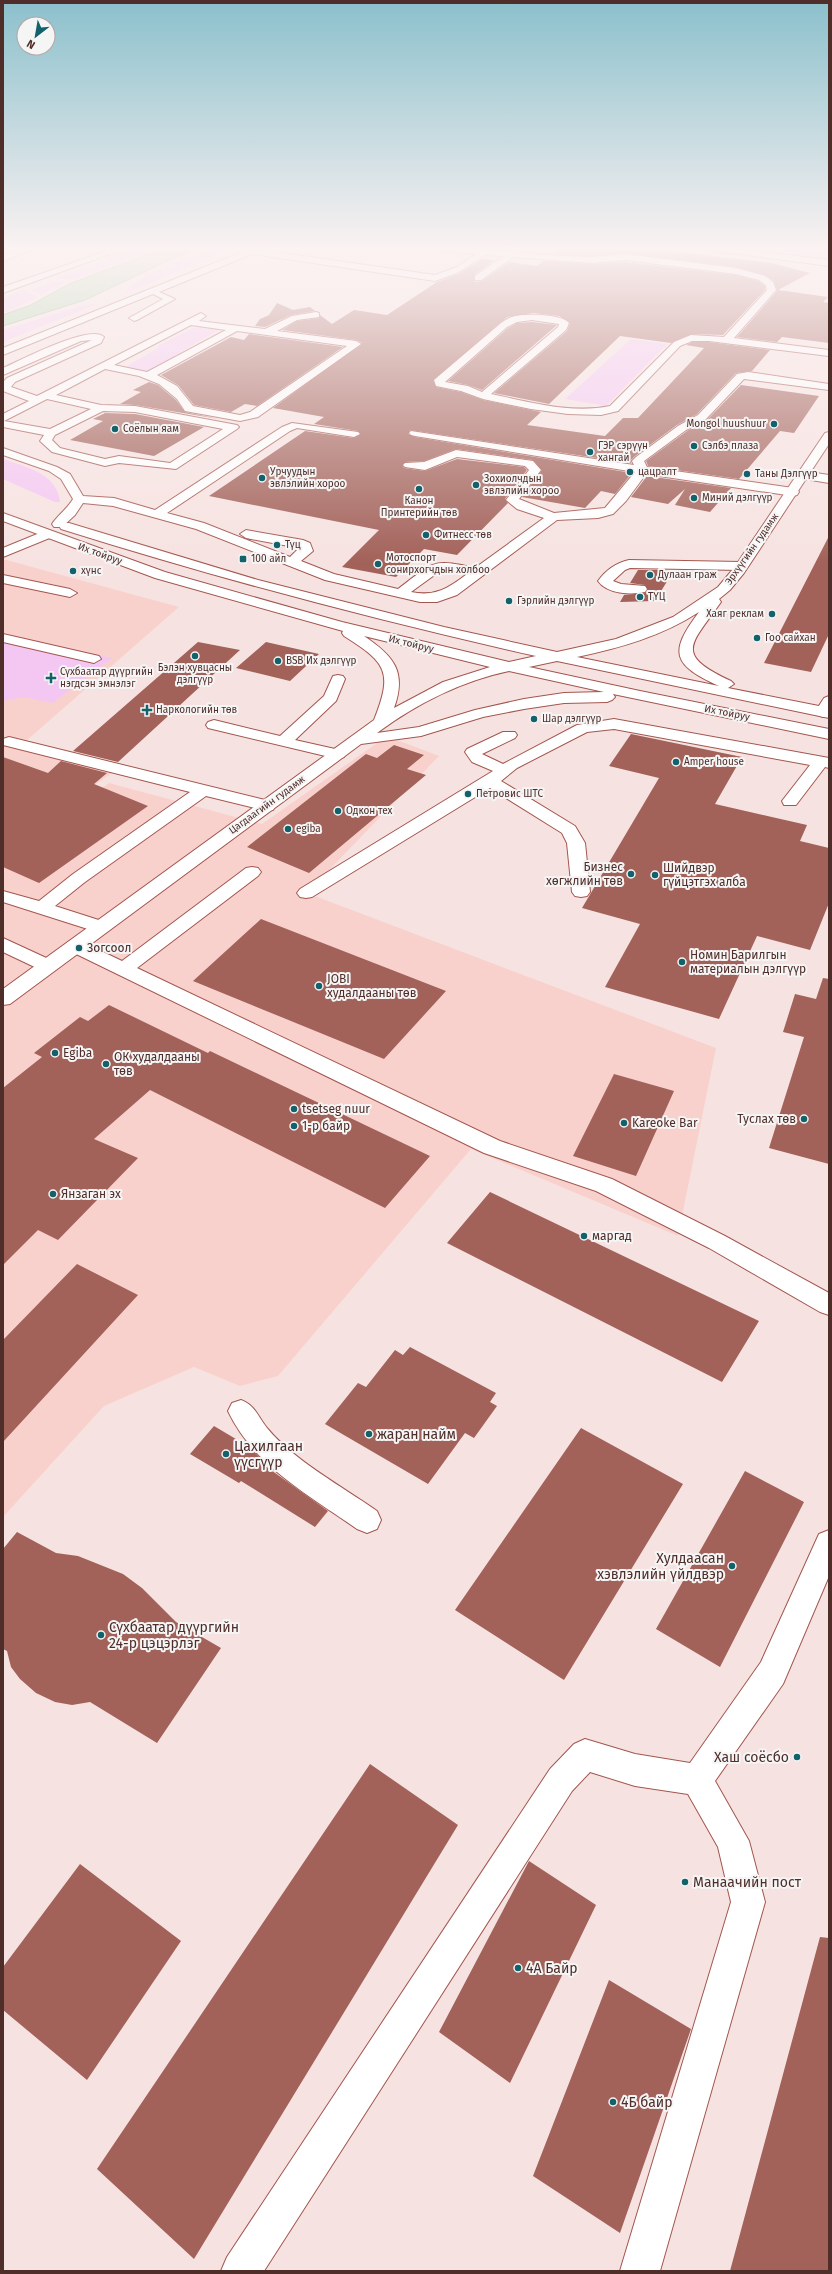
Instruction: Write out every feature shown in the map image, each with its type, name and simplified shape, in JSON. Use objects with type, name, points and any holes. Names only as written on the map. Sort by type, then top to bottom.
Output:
[{"type":"street","points":[[3,372],[48,352]]},
{"type":"street","points":[[50,433],[46,441],[56,450],[105,463],[119,459],[172,467],[233,427],[135,409],[101,408],[42,398],[4,389],[11,380],[73,352]]},
{"type":"street","points":[[3,418],[130,352]]},
{"type":"street","points":[[149,375],[191,352]]},
{"type":"street","points":[[103,366],[149,375],[163,380],[173,387],[189,409],[240,418],[254,414],[344,352]]},
{"type":"street","points":[[472,352],[439,380],[440,384],[464,388],[483,396],[580,412],[606,412],[614,409],[670,352]]},
{"type":"street","points":[[483,396],[534,352]]},
{"type":"street","points":[[643,470],[639,465],[638,461],[640,459],[682,428],[702,417],[741,376],[748,375],[829,387]]},
{"type":"street","points":[[3,424],[50,433],[101,408]]},
{"type":"street","points":[[157,514],[286,428],[296,425],[354,434]]},
{"type":"street","points":[[415,433],[643,470],[793,492]]},
{"type":"street","name":"Эрхүүгийн гудамж","points":[[555,658],[644,636],[674,623],[727,586],[793,492],[829,435]]},
{"type":"street","points":[[3,452],[53,469],[66,478],[79,499]]},
{"type":"street","points":[[409,465],[425,466],[456,453],[529,464],[535,470],[512,500],[517,505],[541,511],[553,517]]},
{"type":"street","points":[[79,499],[114,502],[200,526],[330,577],[420,598],[437,598],[452,592],[553,517],[563,514],[600,513],[609,511],[643,470]]},
{"type":"street","points":[[803,475],[829,480]]},
{"type":"street","points":[[58,524],[71,512],[79,499]]},
{"type":"street","name":"Их тойруу","points":[[3,517],[160,576],[337,625],[640,696],[829,734]]},
{"type":"street","name":"Их тойруу","points":[[45,518],[58,524],[184,564],[294,595],[555,658],[766,701],[827,709]]},
{"type":"street","points":[[200,526],[298,542],[305,546],[306,551],[292,562]]},
{"type":"street","points":[[3,553],[47,534]]},
{"type":"street","points":[[640,589],[625,588],[608,584],[605,581],[620,567],[629,564],[741,566]]},
{"type":"street","points":[[400,594],[436,567],[447,566],[479,573]]},
{"type":"street","points":[[3,579],[70,593]]},
{"type":"street","points":[[727,586],[699,622],[685,645],[686,657],[691,666],[709,678],[766,701]]},
{"type":"street","points":[[337,625],[382,657],[391,671],[393,688],[381,722]]},
{"type":"street","points":[[3,638],[94,659]]},
{"type":"street","name":"Цагдаагийн гудамж","points":[[3,999],[381,722],[444,687],[508,666],[555,658]]},
{"type":"street","points":[[283,742],[331,698],[338,679]]},
{"type":"street","points":[[355,741],[422,731],[480,713],[531,703],[564,698],[640,696]]},
{"type":"street","points":[[306,893],[490,781],[511,765],[584,728],[614,724],[825,762]]},
{"type":"street","points":[[214,725],[338,754]]},
{"type":"street","points":[[504,770],[478,759],[473,752],[509,735]]},
{"type":"street","points":[[9,742],[266,806]]},
{"type":"street","points":[[790,801],[825,762]]},
{"type":"street","points":[[490,781],[569,830],[576,843],[581,892]]},
{"type":"street","points":[[42,908],[79,878],[203,790]]},
{"type":"street","points":[[124,969],[252,872]]},
{"type":"street","points":[[3,896],[101,927]]},
{"type":"street","points":[[3,944],[48,966]]},
{"type":"street","points":[[75,946],[492,1147],[604,1185],[717,1242],[829,1305]]},
{"type":"street","points":[[241,1411],[257,1436],[276,1456],[367,1520]]},
{"type":"street","points":[[698,1780],[772,1673],[829,1544]]},
{"type":"street","points":[[240,2271],[560,1780],[585,1755],[635,1770],[698,1780]]},
{"type":"street","points":[[640,2271],[748,1902],[734,1841],[698,1780]]},
{"type":"shaded area","points":[[151,352],[181,352],[174,356],[174,360],[151,370],[139,371],[127,366]]},
{"type":"shaded area","points":[[617,352],[659,352],[606,406],[565,399]]},
{"type":"shaded area","points":[[3,459],[30,468],[47,478],[58,492],[60,502],[55,502],[3,479]]},
{"type":"shaded area","name":"Сүхбаатар дүүргийн нэгдсэн эмнэлэг","points":[[3,559],[179,607],[18,748],[112,773],[3,849]]},
{"type":"shaded area","points":[[3,634],[112,658],[53,703],[23,697],[3,701]]},
{"type":"shaded area","points":[[387,736],[439,756],[307,893],[716,1048],[678,1236],[471,1149],[278,1376],[240,1386],[194,1367],[104,1406],[3,1517],[3,858],[109,783],[262,824]]},
{"type":"building","points":[[203,352],[336,352],[257,406],[245,404],[231,412],[194,405],[178,385],[161,375]]},
{"type":"building","points":[[350,352],[466,352],[433,380],[436,387],[461,392],[483,400],[541,412],[527,425],[605,436],[623,418],[638,418],[700,352],[768,352],[752,371],[736,373],[697,414],[677,425],[635,456],[631,460],[631,463],[410,430],[408,434],[415,437],[632,473],[615,494],[601,491],[585,508],[522,497],[542,470],[533,460],[456,449],[424,461],[405,462],[402,465],[404,468],[425,471],[457,459],[524,467],[527,470],[505,499],[508,503],[457,555],[424,549],[396,577],[342,567],[379,530],[209,496],[305,431],[354,438],[361,434],[358,431],[314,424],[324,417],[273,408]]},
{"type":"building","points":[[481,352],[526,352],[482,390],[468,385],[448,381]]},
{"type":"building","points":[[542,352],[603,352],[549,404],[494,393]]},
{"type":"building","points":[[149,382],[158,385],[176,400],[185,412],[219,419],[135,405],[120,404],[141,392],[133,390]]},
{"type":"building","points":[[741,385],[819,396],[794,433],[780,431],[739,479],[648,466],[646,461],[687,431],[707,420]]},
{"type":"building","name":"Соёлын яам","points":[[105,413],[135,414],[204,427],[154,456],[70,440],[103,421],[93,419]]},
{"type":"building","name":"Миний дэлгүүр","points":[[647,476],[731,488],[710,512],[675,505],[685,489],[668,504],[631,497]]},
{"type":"building","points":[[829,536],[829,634],[811,672],[764,663]]},
{"type":"building","points":[[638,570],[674,570],[655,601],[620,602],[624,595],[645,593],[648,590],[645,585],[630,583]]},
{"type":"building","name":"Наркологийн төв","points":[[198,642],[240,650],[118,762],[73,751]]},
{"type":"building","name":"BSB Их дэлгүүр","points":[[266,642],[319,654],[290,681],[236,668]]},
{"type":"building","points":[[631,734],[742,757],[715,804],[807,825],[800,841],[829,848],[829,903],[810,950],[757,936],[719,1019],[605,987],[640,924],[582,908],[659,778],[609,766]]},
{"type":"building","name":"Одкон тех","points":[[394,745],[424,755],[407,769],[426,775],[309,873],[247,847],[366,754],[377,758]]},
{"type":"building","points":[[3,757],[48,773],[61,761],[107,773],[94,784],[148,806],[39,883],[3,867]]},
{"type":"building","name":"JOBI худалдааны төв","points":[[261,919],[446,991],[384,1059],[193,981]]},
{"type":"building","points":[[823,978],[829,979],[829,1164],[769,1148],[804,1037],[783,1032],[795,994],[816,999]]},
{"type":"building","points":[[109,1005],[208,1053],[210,1051],[430,1156],[385,1208],[150,1090],[94,1139],[138,1158],[58,1240],[38,1230],[3,1265],[3,1088],[42,1057],[34,1053],[80,1017],[88,1021]]},
{"type":"building","name":"Kareoke Bar","points":[[614,1074],[674,1091],[636,1176],[573,1156]]},
{"type":"building","points":[[490,1192],[759,1321],[722,1382],[447,1243]]},
{"type":"building","points":[[77,1264],[138,1295],[3,1442],[3,1340]]},
{"type":"building","points":[[410,1347],[496,1393],[490,1402],[497,1406],[474,1438],[465,1433],[428,1484],[325,1424],[358,1383],[366,1387],[395,1350],[403,1355]]},
{"type":"building","points":[[214,1426],[251,1448],[260,1458],[257,1460],[328,1511],[315,1527],[241,1481],[239,1483],[190,1454]]},
{"type":"building","points":[[581,1428],[683,1484],[564,1680],[455,1610]]},
{"type":"building","name":"Хулдаасан хэвлэлийн үйлдвэр","points":[[745,1471],[804,1502],[720,1667],[656,1629]]},
{"type":"building","name":"Сүхбаатар дүүргийн 24-р цэцэрлэг","points":[[17,1532],[56,1553],[78,1556],[123,1574],[142,1588],[176,1622],[221,1648],[157,1743],[90,1702],[72,1705],[55,1702],[36,1693],[20,1679],[11,1667],[7,1651],[3,1649],[3,1549]]},
{"type":"building","points":[[370,1764],[458,1825],[194,2259],[97,2169]]},
{"type":"building","name":"4А Байр","points":[[529,1861],[596,1905],[510,2083],[439,2032]]},
{"type":"building","points":[[80,1864],[181,1941],[87,2080],[3,2010],[3,1967]]},
{"type":"building","points":[[820,1937],[829,1938],[829,2271],[730,2271]]},
{"type":"building","name":"4Б байр","points":[[609,1980],[691,2029],[620,2233],[533,2176]]},
{"type":"place","name":"Mongol huushuur","points":[[774,424]]},
{"type":"place","name":"Соёлын яам","points":[[115,429]]},
{"type":"place","name":"Сэлбэ плаза","points":[[694,446]]},
{"type":"place","name":"ГЭР сэрүүн хангай","points":[[590,452]]},
{"type":"place","name":"цацралт","points":[[630,472]]},
{"type":"place","name":"Таны Дэлгүүр","points":[[747,474]]},
{"type":"place","name":"Урчуудын эвлэлийн хороо","points":[[262,478]]},
{"type":"place","name":"Зохиолчдын эвлэлийн хороо","points":[[476,485]]},
{"type":"place","name":"Канон Принтерийн төв","points":[[419,489]]},
{"type":"place","name":"Миний дэлгүүр","points":[[694,498]]},
{"type":"place","name":"Фитнесс төв","points":[[426,535]]},
{"type":"place","name":"Түц","points":[[277,545]]},
{"type":"place","name":"100 айл","points":[[243,559]]},
{"type":"place","name":"Mотоспорт сонирхогчдын холбоо","points":[[378,564]]},
{"type":"place","name":"хүнс","points":[[73,571]]},
{"type":"place","name":"Дулаан граж","points":[[650,575]]},
{"type":"place","name":"ТҮЦ","points":[[640,597]]},
{"type":"place","name":"Гэрлийн дэлгүүр","points":[[509,601]]},
{"type":"place","name":"Хаяг реклам","points":[[772,614]]},
{"type":"place","name":"Гоо сайхан","points":[[757,638]]},
{"type":"place","name":"Бэлэн хувцасны дэлгүүр","points":[[195,656]]},
{"type":"place","name":"BSB Их дэлгүүр","points":[[278,661]]},
{"type":"place","name":"Сүхбаатар дүүргийн нэгдсэн эмнэлэг","points":[[51,678]]},
{"type":"place","name":"Наркологийн төв","points":[[147,710]]},
{"type":"place","name":"Шар дэлгүүр","points":[[534,719]]},
{"type":"place","name":"Amper house","points":[[676,762]]},
{"type":"place","name":"Петровис ШТС","points":[[468,794]]},
{"type":"place","name":"Одкон тех","points":[[338,811]]},
{"type":"place","name":"egiba","points":[[288,829]]},
{"type":"place","name":"Бизнес хөгжлийн төв","points":[[631,874]]},
{"type":"place","name":"Шийдвэр гүйцэтгэх алба","points":[[655,875]]},
{"type":"place","name":"Зогсоол","points":[[79,948]]},
{"type":"place","name":"Номин Барилгын материалын дэлгүүр","points":[[682,962]]},
{"type":"place","name":"JOBI худалдааны төв","points":[[319,986]]},
{"type":"place","name":"Egiba","points":[[55,1053]]},
{"type":"place","name":"ОК худалдааны төв","points":[[106,1064]]},
{"type":"place","name":"tsetseg nuur","points":[[294,1109]]},
{"type":"place","name":"Туслах төв","points":[[804,1119]]},
{"type":"place","name":"Kareoke Bar","points":[[624,1123]]},
{"type":"place","name":"1-р байр","points":[[294,1126]]},
{"type":"place","name":"Янзаган эх","points":[[53,1194]]},
{"type":"place","name":"маргад","points":[[584,1236]]},
{"type":"place","name":"жаран найм","points":[[369,1434]]},
{"type":"place","name":"Цахилгаан үүсгүүр","points":[[226,1454]]},
{"type":"place","name":"Хулдаасан хэвлэлийн үйлдвэр","points":[[732,1566]]},
{"type":"place","name":"Сүхбаатар дүүргийн 24-р цэцэрлэг","points":[[101,1635]]},
{"type":"place","name":"Хаш соёсбо","points":[[797,1757]]},
{"type":"place","name":"Манаачийн пост","points":[[685,1882]]},
{"type":"place","name":"4А Байр","points":[[518,1968]]},
{"type":"place","name":"4Б байр","points":[[613,2102]]}]
